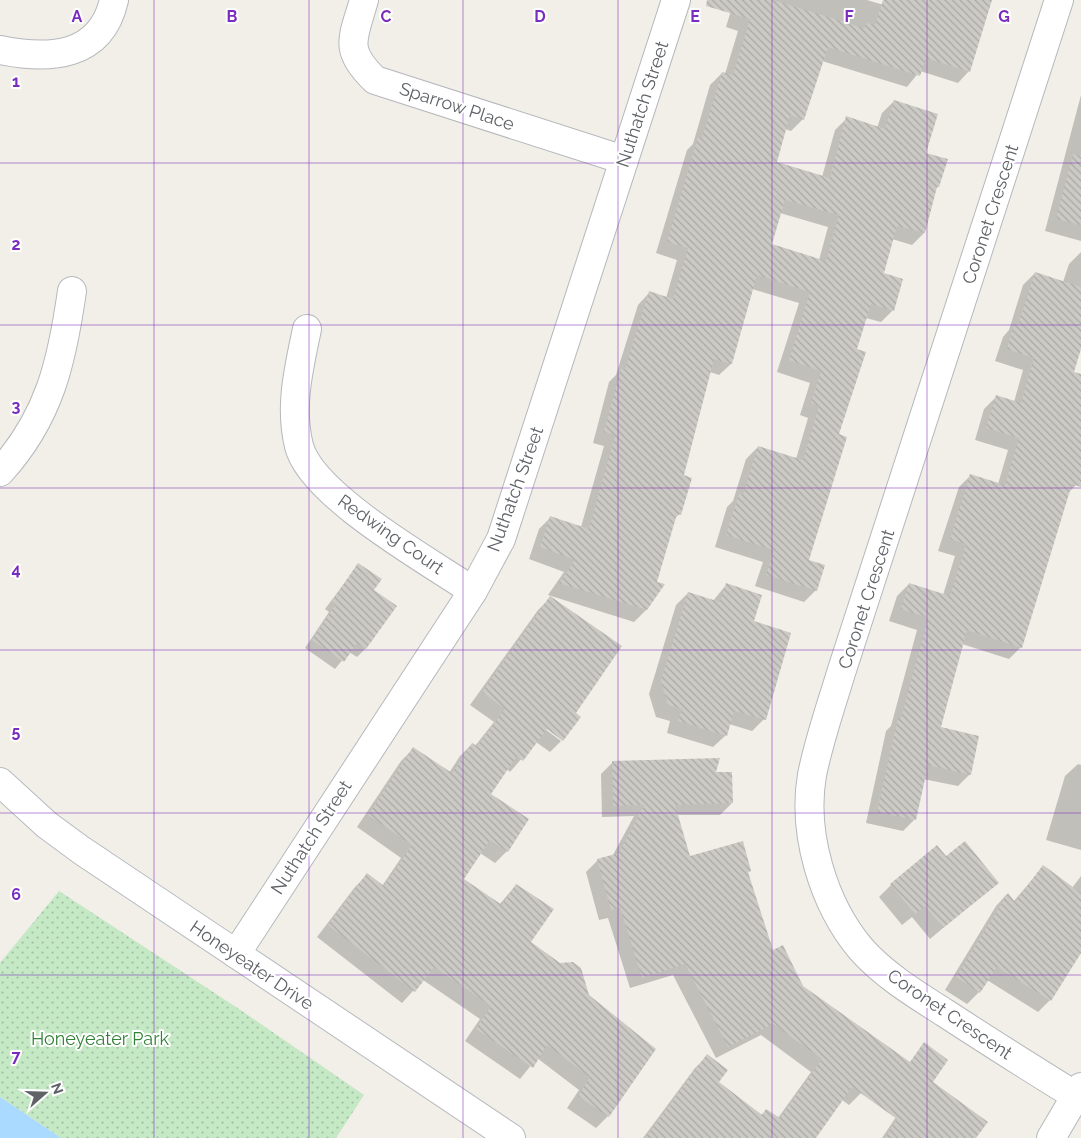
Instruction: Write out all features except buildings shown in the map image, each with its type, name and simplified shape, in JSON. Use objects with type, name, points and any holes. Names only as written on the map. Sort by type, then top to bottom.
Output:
[{"type":"street","points":[[0,50],[44,56],[62,54],[80,47],[94,38],[107,22],[114,0]]},
{"type":"street","name":"Sparrow Place","points":[[364,0],[353,41],[358,64],[375,80],[624,160]]},
{"type":"street","name":"Nuthatch Street","points":[[236,954],[473,591],[501,539],[676,0]]},
{"type":"street","name":"Coronet Crescent","points":[[1059,0],[841,673],[812,776],[810,810],[814,848],[824,883],[838,913],[861,948],[898,982],[1078,1092]]},
{"type":"street","points":[[0,472],[24,440],[55,381],[64,344],[72,291]]},
{"type":"street","name":"Redwing Court","points":[[308,329],[295,384],[294,417],[299,447],[306,462],[316,477],[341,502],[473,591]]},
{"type":"street","name":"Honeyeater Drive","points":[[0,782],[46,825],[511,1138]]},
{"type":"street","points":[[1051,1138],[1078,1092]]},
{"type":"green space","name":"Honeyeater Park","points":[[59,891],[242,1011],[364,1095],[336,1138],[61,1138],[0,1097],[0,963]]},
{"type":"water","points":[[0,1097],[6,1101],[61,1138],[0,1138]]}]
